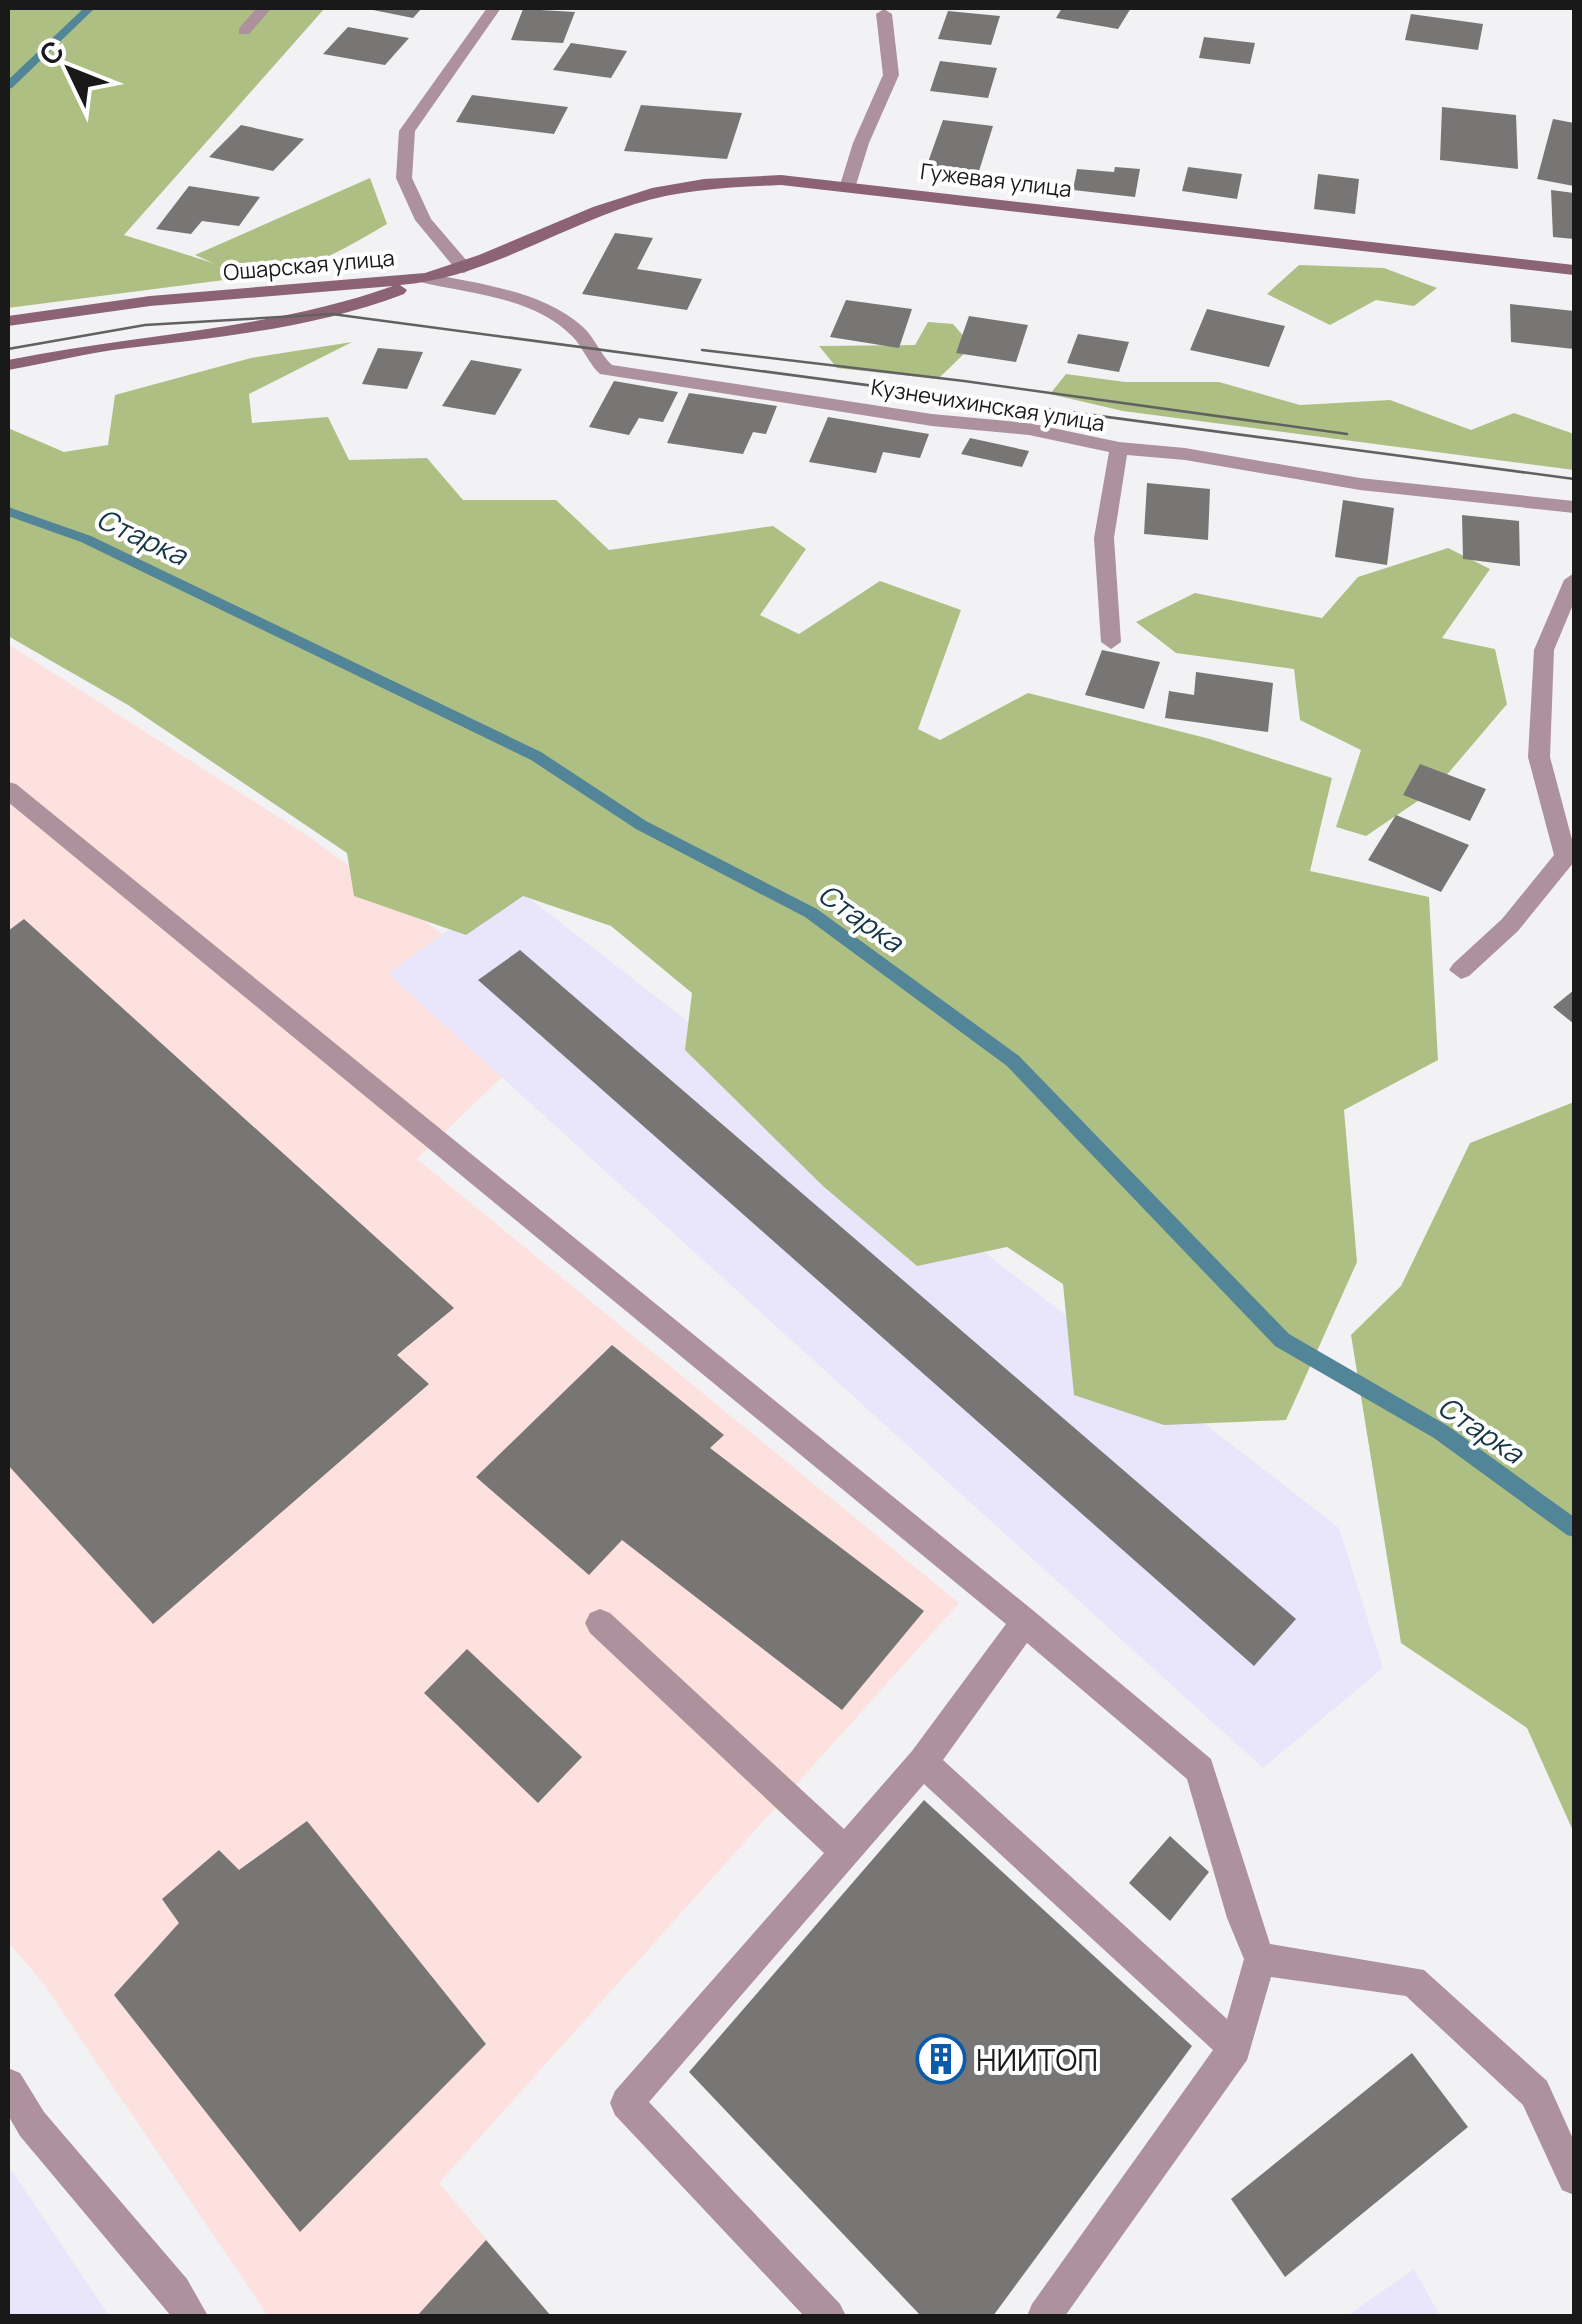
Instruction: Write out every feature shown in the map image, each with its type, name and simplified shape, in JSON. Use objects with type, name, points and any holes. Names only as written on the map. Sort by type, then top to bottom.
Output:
[{"type":"street","points":[[244,31],[265,8]]},
{"type":"street","points":[[464,268],[423,220],[404,178],[407,130],[494,8]]},
{"type":"street","points":[[848,185],[861,143],[892,75],[884,14]]},
{"type":"street","name":"Гужевая улица","points":[[426,278],[464,268],[657,192],[712,183],[781,180],[1574,270]]},
{"type":"street","name":"Ошарская улица","points":[[8,321],[150,302],[426,278]]},
{"type":"street","name":"Ошарская улица","points":[[8,365],[332,314],[426,278]]},
{"type":"street","name":"Кузнечихинская улица","points":[[426,278],[502,295],[559,317],[584,336],[587,350],[606,370],[932,420],[1029,429],[1120,448],[1185,454],[1360,484],[1574,507]]},
{"type":"street","points":[[1111,642],[1104,538],[1120,448]]},
{"type":"street","points":[[1461,970],[1510,925],[1566,857],[1539,757],[1544,650],[1574,580]]},
{"type":"street","points":[[8,790],[1025,1622],[1200,1770],[1243,1918],[1260,1960],[1235,2048],[1044,2316]]},
{"type":"street","points":[[600,1622],[846,1852]]},
{"type":"street","points":[[828,2316],[626,2103],[923,1762],[1025,1622]]},
{"type":"street","points":[[923,1762],[1235,2048]]},
{"type":"street","points":[[1260,1960],[1413,1981],[1535,2093],[1574,2178]]},
{"type":"street","points":[[8,2085],[32,2124],[175,2291],[190,2316]]},
{"type":"shaded area","points":[[8,644],[308,836],[442,934],[388,974],[502,1077],[417,1159],[959,1603],[439,2183],[551,2316],[268,2316],[43,1983],[8,1942]]},
{"type":"shaded area","points":[[511,884],[1339,1528],[1383,1668],[1263,1768],[388,974]]},
{"type":"shaded area","points":[[8,2165],[109,2316],[8,2316]]},
{"type":"shaded area","points":[[1414,2269],[1440,2316],[1347,2316]]},
{"type":"green space","points":[[9,8],[325,8],[124,235],[213,263],[195,255],[370,178],[387,224],[331,255],[291,270],[250,272],[229,267],[224,280],[8,308]]},
{"type":"green space","points":[[1299,265],[1384,268],[1437,288],[1414,306],[1376,300],[1330,325],[1267,294]]},
{"type":"green space","points":[[928,322],[953,324],[972,346],[938,379],[837,368],[819,346],[915,345]]},
{"type":"green space","points":[[352,342],[249,394],[252,423],[328,417],[349,460],[427,458],[463,500],[556,500],[609,550],[773,526],[806,549],[760,615],[799,634],[880,581],[961,610],[918,729],[940,740],[1028,693],[1210,739],[1332,778],[1310,871],[1429,897],[1438,1060],[1344,1110],[1357,1262],[1286,1420],[1164,1425],[1074,1395],[1063,1284],[1007,1247],[917,1266],[823,1186],[685,1050],[692,993],[611,926],[523,896],[466,935],[354,896],[347,853],[128,705],[8,636],[8,428],[64,452],[108,445],[115,395],[251,358]]},
{"type":"green space","points":[[1066,374],[1125,382],[1219,382],[1300,405],[1390,400],[1471,430],[1514,413],[1574,434],[1574,470],[1123,411],[1050,394]]},
{"type":"green space","points":[[1448,548],[1490,569],[1442,638],[1495,649],[1507,704],[1434,790],[1366,836],[1336,827],[1361,750],[1300,720],[1294,669],[1176,653],[1136,622],[1195,593],[1322,618],[1358,577]]},
{"type":"green space","points":[[1574,1102],[1574,1833],[1527,1728],[1401,1643],[1351,1335],[1401,1286],[1470,1143]]},
{"type":"building","points":[[363,8],[422,8],[413,18]]},
{"type":"building","points":[[1062,8],[1131,8],[1118,29],[1056,18]]},
{"type":"building","points":[[523,9],[575,12],[563,43],[511,40]]},
{"type":"building","points":[[948,11],[1000,16],[991,45],[938,39]]},
{"type":"building","points":[[1411,14],[1483,24],[1478,50],[1405,40]]},
{"type":"building","points":[[348,27],[409,38],[385,65],[323,54]]},
{"type":"building","points":[[1204,37],[1255,43],[1250,64],[1199,58]]},
{"type":"building","points":[[571,43],[627,51],[611,78],[553,70]]},
{"type":"building","points":[[940,61],[997,68],[988,98],[930,91]]},
{"type":"building","points":[[472,95],[568,107],[554,134],[456,122]]},
{"type":"building","points":[[641,105],[742,113],[727,159],[624,151]]},
{"type":"building","points":[[1442,107],[1516,115],[1518,169],[1440,160]]},
{"type":"building","points":[[1553,119],[1574,123],[1574,186],[1537,179]]},
{"type":"building","points":[[943,120],[993,126],[979,171],[927,165]]},
{"type":"building","points":[[241,125],[304,139],[273,171],[209,157]]},
{"type":"building","points":[[1115,167],[1140,169],[1135,197],[1073,190],[1077,169],[1114,172]]},
{"type":"building","points":[[1188,167],[1242,174],[1237,199],[1182,191]]},
{"type":"building","points":[[1318,174],[1359,179],[1355,214],[1314,209]]},
{"type":"building","points":[[189,186],[260,197],[239,226],[202,221],[191,234],[156,229]]},
{"type":"building","points":[[1551,190],[1574,193],[1574,239],[1553,237]]},
{"type":"building","points":[[615,233],[653,238],[637,269],[702,279],[687,310],[582,294]]},
{"type":"building","points":[[846,300],[912,309],[899,348],[830,337]]},
{"type":"building","points":[[1510,304],[1574,311],[1574,349],[1511,342]]},
{"type":"building","points":[[1207,309],[1285,326],[1269,367],[1190,350]]},
{"type":"building","points":[[969,316],[1028,325],[1016,362],[956,353]]},
{"type":"building","points":[[1078,334],[1129,342],[1119,372],[1067,363]]},
{"type":"building","points":[[378,348],[423,352],[407,389],[362,384]]},
{"type":"building","points":[[471,360],[522,369],[495,415],[442,406]]},
{"type":"building","points":[[614,381],[678,392],[663,422],[639,418],[629,435],[589,427]]},
{"type":"building","points":[[689,393],[777,406],[766,434],[753,432],[743,454],[667,443]]},
{"type":"building","points":[[828,417],[929,434],[920,458],[883,452],[876,473],[809,462]]},
{"type":"building","points":[[970,438],[1029,451],[1022,467],[961,454]]},
{"type":"building","points":[[1147,483],[1210,489],[1208,540],[1144,534]]},
{"type":"building","points":[[1343,500],[1394,508],[1387,565],[1335,557]]},
{"type":"building","points":[[1462,515],[1519,521],[1520,566],[1463,559]]},
{"type":"building","points":[[1102,650],[1160,662],[1144,709],[1085,695]]},
{"type":"building","points":[[1196,672],[1273,683],[1268,732],[1165,718],[1169,691],[1194,695]]},
{"type":"building","points":[[1420,764],[1486,789],[1470,821],[1403,795]]},
{"type":"building","points":[[1396,815],[1469,845],[1441,892],[1368,860]]},
{"type":"building","points":[[24,919],[454,1308],[397,1355],[429,1384],[153,1624],[8,1465],[8,931]]},
{"type":"building","points":[[520,950],[1296,1619],[1254,1666],[478,980]]},
{"type":"building","points":[[1574,990],[1574,1024],[1553,1007]]},
{"type":"building","points":[[612,1345],[724,1435],[710,1448],[924,1611],[842,1710],[622,1540],[589,1575],[476,1477]]},
{"type":"building","points":[[467,1649],[582,1757],[538,1803],[424,1693]]},
{"type":"building","name":"НИИТОП","points":[[924,1800],[1192,2046],[993,2316],[921,2316],[689,2072]]},
{"type":"building","points":[[307,1821],[486,2044],[300,2232],[114,1995],[179,1923],[162,1899],[219,1850],[239,1870]]},
{"type":"building","points":[[1170,1836],[1209,1872],[1170,1921],[1129,1883]]},
{"type":"building","points":[[1412,2053],[1468,2127],[1285,2277],[1231,2199]]},
{"type":"building","points":[[486,2240],[551,2316],[417,2316]]},
{"type":"waterway","name":"Старка","points":[[8,86],[90,8]]},
{"type":"waterway","name":"Старка","points":[[8,511],[86,539],[536,756],[641,825],[811,913],[1013,1061],[1282,1340],[1441,1432],[1574,1528]]},
{"type":"tram line","points":[[8,349],[145,325],[332,314],[1574,479]]},
{"type":"tram line","points":[[702,350],[964,381],[1347,434]]},
{"type":"place","name":"НИИТОП","points":[[941,2059]]}]
